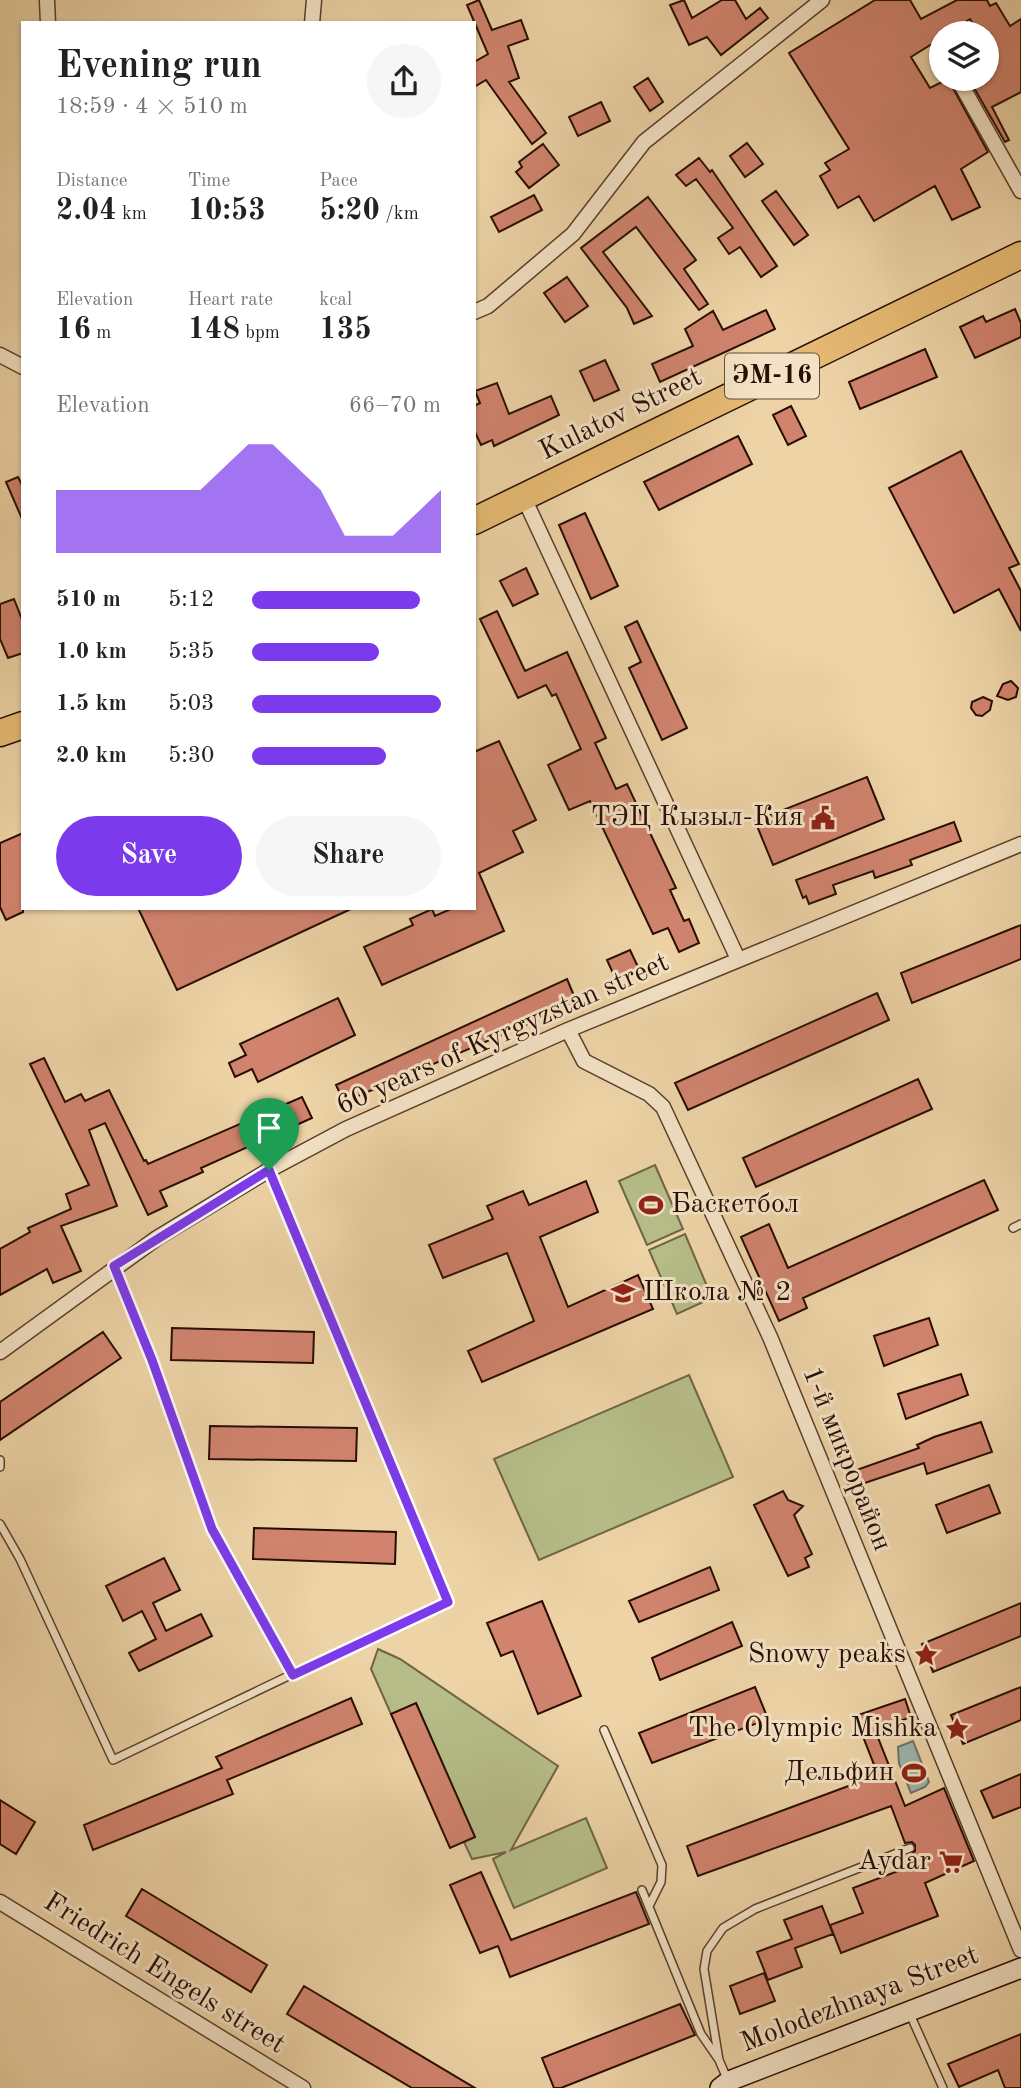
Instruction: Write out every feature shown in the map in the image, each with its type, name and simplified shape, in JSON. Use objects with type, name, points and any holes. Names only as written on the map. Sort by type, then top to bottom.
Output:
[{"type":"highway","name":"Kulatov Street","points":[[476,520],[1021,255]]},
{"type":"highway","points":[[0,733],[21,726]]},
{"type":"main road","name":"Molodezhnaya Street","points":[[721,2086],[1021,1968]]},
{"type":"street","points":[[47,0],[48,21]]},
{"type":"street","points":[[312,21],[314,0]]},
{"type":"street","points":[[476,311],[488,306],[573,234],[644,142],[822,0]]},
{"type":"street","points":[[965,91],[1021,191]]},
{"type":"street","points":[[0,355],[21,366]]},
{"type":"street","points":[[524,498],[738,959]]},
{"type":"street","name":"60 years of Kyrgyzstan street","points":[[0,1352],[114,1266],[269,1170],[358,1124],[568,1030],[1021,844]]},
{"type":"street","name":"1-й микрорайон","points":[[568,1030],[584,1060],[649,1094],[663,1107],[770,1337],[1021,1950]]},
{"type":"street","name":"Friedrich Engels street","points":[[0,1902],[303,2088]]},
{"type":"lane","points":[[0,1524],[20,1559],[113,1760],[448,1602],[269,1170]]},
{"type":"lane","points":[[114,1266],[152,1360],[212,1529],[293,1675]]},
{"type":"lane","points":[[0,1460],[0,1467]]},
{"type":"lane","points":[[604,1730],[662,1865],[661,1882],[649,1906]]},
{"type":"lane","points":[[721,2086],[704,1969],[709,1947],[723,1928],[755,1909],[910,1847]]},
{"type":"lane","points":[[642,1890],[701,2034],[719,2060]]},
{"type":"lane","points":[[908,2011],[943,2088]]},
{"type":"green space","name":"Баскетбол","points":[[655,1165],[683,1229],[647,1245],[619,1181]]},
{"type":"green space","name":"Баскетбол","points":[[685,1234],[712,1298],[677,1314],[649,1250]]},
{"type":"green space","points":[[689,1375],[733,1477],[539,1560],[494,1459]]},
{"type":"green space","points":[[378,1649],[400,1659],[558,1766],[511,1850],[586,1818],[607,1868],[514,1908],[493,1859],[506,1852],[472,1859],[464,1842],[475,1837],[416,1704],[391,1714],[371,1669]]},
{"type":"water","name":"Дельфин","points":[[913,1741],[929,1782],[925,1787],[911,1793],[899,1763],[898,1747]]},
{"type":"building","points":[[479,0],[492,30],[521,20],[528,39],[508,46],[519,78],[509,82],[546,133],[532,144],[486,80],[476,86],[476,61],[488,54],[467,5]]},
{"type":"building","points":[[684,0],[692,18],[722,0],[735,0],[746,19],[760,8],[768,18],[721,55],[707,37],[689,45],[670,5]]},
{"type":"building","points":[[875,0],[910,0],[921,19],[957,0],[987,0],[990,6],[996,3],[1010,26],[1021,19],[1021,92],[992,107],[1009,140],[1005,142],[976,91],[999,91],[999,21],[929,21],[929,46],[911,57],[929,86],[929,91],[955,91],[988,152],[961,169],[980,207],[952,220],[935,186],[874,221],[859,196],[838,208],[820,176],[830,170],[825,163],[849,149],[789,53]]},
{"type":"building","points":[[648,78],[663,102],[650,111],[634,87]]},
{"type":"building","points":[[601,102],[610,121],[578,136],[569,117]]},
{"type":"building","points":[[747,143],[763,164],[745,177],[730,156]]},
{"type":"building","points":[[543,144],[559,165],[529,188],[516,172],[522,167],[519,162]]},
{"type":"building","points":[[699,158],[710,172],[712,170],[777,266],[761,277],[740,247],[729,254],[718,238],[733,228],[696,179],[686,186],[676,175]]},
{"type":"building","points":[[776,191],[808,235],[794,245],[762,201]]},
{"type":"building","points":[[534,195],[542,210],[499,232],[491,217]]},
{"type":"building","points":[[648,197],[696,260],[684,269],[708,304],[699,310],[636,227],[603,252],[652,316],[634,324],[627,308],[581,248]]},
{"type":"building","points":[[567,277],[588,306],[565,322],[544,293]]},
{"type":"building","points":[[1015,309],[1021,323],[1021,337],[975,358],[960,327],[983,316],[986,322]]},
{"type":"building","points":[[766,310],[775,329],[660,382],[652,364],[693,346],[685,329],[713,311],[723,330]]},
{"type":"building","points":[[925,349],[937,377],[860,409],[849,382]]},
{"type":"building","points":[[605,360],[619,390],[594,401],[580,371]]},
{"type":"building","points":[[497,383],[509,414],[551,396],[559,415],[494,446],[492,440],[481,445],[476,434],[476,405],[480,403],[476,391]]},
{"type":"building","points":[[791,406],[806,436],[788,445],[773,415]]},
{"type":"building","points":[[738,436],[752,464],[659,510],[644,482]]},
{"type":"building","points":[[961,451],[1019,564],[1009,568],[1021,591],[1021,631],[999,589],[954,613],[889,488]]},
{"type":"building","points":[[18,477],[21,483],[21,516],[6,482]]},
{"type":"building","points":[[585,513],[618,586],[591,599],[559,525]]},
{"type":"building","points":[[526,568],[538,594],[513,606],[500,581]]},
{"type":"building","points":[[14,599],[21,617],[21,654],[8,658],[0,639],[0,604]]},
{"type":"building","points":[[497,611],[525,671],[567,652],[606,738],[595,743],[616,789],[627,784],[676,888],[670,890],[684,921],[689,919],[699,943],[679,952],[668,928],[653,934],[590,801],[569,810],[548,765],[581,749],[556,694],[552,696],[546,685],[518,698],[480,619]]},
{"type":"building","points":[[637,621],[687,728],[662,740],[629,668],[641,662],[625,627]]},
{"type":"building","points":[[1011,681],[1018,688],[1016,697],[1008,700],[997,696],[1003,684]]},
{"type":"building","points":[[983,697],[992,701],[990,710],[982,716],[976,715],[971,708],[972,702]]},
{"type":"building","points":[[499,741],[536,820],[513,831],[523,852],[479,873],[504,931],[382,985],[364,947],[413,925],[410,919],[430,910],[435,916],[448,910],[476,910],[476,751]]},
{"type":"building","points":[[867,777],[884,819],[773,865],[755,821]]},
{"type":"building","points":[[954,822],[961,841],[910,860],[912,865],[875,878],[873,871],[833,885],[836,894],[809,904],[806,896],[803,898],[796,880]]},
{"type":"building","points":[[21,834],[23,912],[6,920],[0,907],[0,843]]},
{"type":"building","points":[[139,910],[349,910],[177,990]]},
{"type":"building","points":[[1021,925],[1021,959],[912,1003],[901,973]]},
{"type":"building","points":[[630,950],[639,969],[616,980],[607,960]]},
{"type":"building","points":[[567,979],[577,1003],[344,1102],[336,1085]]},
{"type":"building","points":[[877,993],[889,1020],[688,1110],[675,1083]]},
{"type":"building","points":[[338,998],[355,1035],[258,1082],[252,1069],[235,1077],[229,1063],[246,1055],[240,1044]]},
{"type":"building","points":[[44,1058],[65,1102],[81,1094],[85,1101],[109,1090],[144,1161],[148,1164],[302,1097],[312,1118],[201,1168],[203,1172],[160,1191],[167,1206],[148,1215],[105,1123],[89,1130],[117,1206],[61,1226],[81,1271],[53,1283],[47,1269],[0,1295],[0,1249],[30,1232],[28,1228],[71,1209],[66,1194],[89,1185],[30,1064]]},
{"type":"building","points":[[918,1079],[932,1109],[756,1187],[743,1158]]},
{"type":"building","points":[[984,1180],[998,1210],[803,1298],[807,1308],[779,1321],[741,1237],[769,1224],[788,1268]]},
{"type":"building","name":"Школа № 2","points":[[586,1181],[598,1212],[540,1237],[568,1307],[638,1275],[653,1309],[482,1382],[468,1351],[534,1321],[507,1253],[443,1278],[429,1245],[493,1219],[487,1206],[523,1191],[529,1205]]},
{"type":"building","points":[[929,1318],[938,1345],[884,1366],[874,1336]]},
{"type":"building","points":[[172,1328],[314,1332],[313,1363],[171,1360]]},
{"type":"building","points":[[103,1332],[121,1358],[0,1440],[0,1402]]},
{"type":"building","points":[[961,1374],[968,1395],[906,1419],[898,1394]]},
{"type":"building","points":[[981,1422],[992,1452],[927,1474],[924,1463],[850,1488],[845,1474],[919,1448],[917,1445],[934,1437]]},
{"type":"building","points":[[210,1426],[357,1428],[356,1461],[209,1459]]},
{"type":"building","points":[[989,1485],[1000,1513],[947,1533],[936,1505]]},
{"type":"building","points":[[783,1491],[788,1500],[803,1506],[794,1515],[812,1554],[805,1558],[809,1567],[788,1576],[754,1505]]},
{"type":"building","points":[[254,1528],[396,1532],[395,1564],[253,1559]]},
{"type":"building","points":[[164,1558],[180,1590],[153,1603],[166,1631],[201,1614],[212,1636],[139,1671],[129,1653],[156,1639],[142,1611],[123,1621],[106,1586]]},
{"type":"building","points":[[710,1567],[719,1590],[639,1622],[629,1601]]},
{"type":"building","points":[[542,1601],[581,1696],[538,1714],[513,1651],[501,1656],[487,1623]]},
{"type":"building","points":[[1021,1603],[1021,1636],[933,1672],[922,1644]]},
{"type":"building","points":[[732,1622],[742,1646],[660,1680],[652,1658]]},
{"type":"building","points":[[755,1687],[768,1719],[652,1763],[639,1733]]},
{"type":"building","points":[[1021,1687],[1021,1720],[963,1744],[951,1715]]},
{"type":"building","points":[[351,1698],[362,1724],[227,1780],[233,1794],[93,1850],[84,1825],[222,1768],[216,1757]]},
{"type":"building","points":[[905,1699],[911,1717],[875,1730],[905,1806],[944,1788],[974,1861],[925,1883],[938,1916],[841,1953],[830,1925],[863,1913],[853,1888],[914,1865],[910,1855],[915,1851],[915,1845],[912,1842],[905,1843],[891,1806],[698,1876],[687,1846],[878,1775],[855,1716]]},
{"type":"building","points":[[416,1703],[475,1837],[450,1848],[391,1714]]},
{"type":"building","points":[[1021,1774],[1021,1807],[993,1818],[981,1791]]},
{"type":"building","points":[[0,1800],[35,1822],[16,1854],[0,1844]]},
{"type":"building","points":[[481,1872],[511,1940],[636,1892],[649,1924],[510,1977],[498,1946],[480,1953],[450,1885]]},
{"type":"building","points":[[142,1889],[267,1965],[251,1992],[126,1916]]},
{"type":"building","points":[[822,1906],[833,1934],[795,1948],[802,1967],[768,1980],[757,1952],[792,1939],[784,1920]]},
{"type":"building","points":[[764,1973],[775,2001],[740,2014],[730,1986]]},
{"type":"building","points":[[304,1986],[475,2088],[412,2088],[287,2014]]},
{"type":"building","points":[[680,2004],[695,2035],[561,2088],[554,2088],[542,2058]]},
{"type":"building","points":[[1021,2034],[1021,2088],[1005,2088],[998,2070],[959,2087],[948,2064]]},
{"type":"place","name":"ТЭЦ Кызыл-Кия","points":[[823,818]]},
{"type":"place","name":"Баскетбол","points":[[651,1205]]},
{"type":"place","name":"Школа № 2","points":[[623,1293]]},
{"type":"place","name":"Snowy peaks","points":[[926,1655]]},
{"type":"place","name":"The Olympic Mishka","points":[[957,1729]]},
{"type":"place","name":"Дельфин","points":[[914,1773]]},
{"type":"place","name":"Aydar","points":[[951,1862]]},
{"type":"route","points":[[269,1170],[448,1602],[293,1675],[212,1529],[152,1360],[114,1266],[269,1170]]}]
